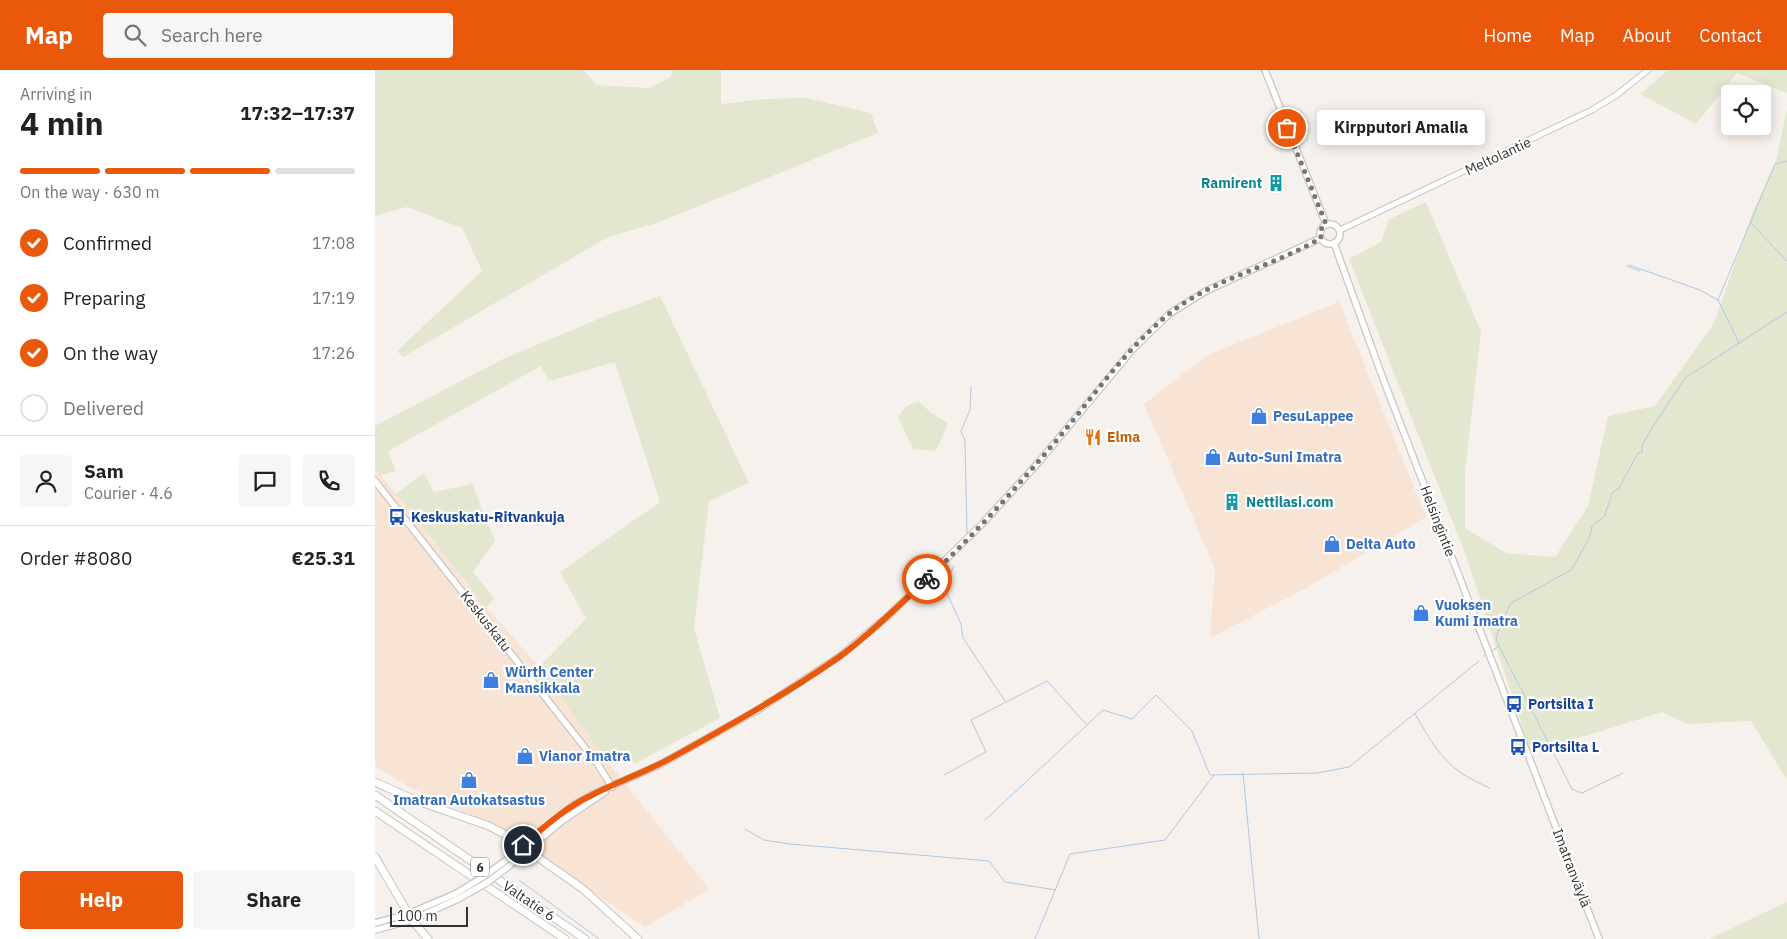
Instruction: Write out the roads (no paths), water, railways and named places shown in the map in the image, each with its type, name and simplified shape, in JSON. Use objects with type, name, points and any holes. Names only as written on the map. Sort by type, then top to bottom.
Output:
[{"type":"highway","points":[[375,782],[435,808],[489,826],[526,848],[597,900],[638,939]]},
{"type":"highway","name":"Valtatie 6","points":[[375,795],[585,939]]},
{"type":"highway","name":"Valtatie 6","points":[[375,811],[565,939]]},
{"type":"highway","points":[[375,858],[392,883],[410,917],[428,939]]},
{"type":"main road","points":[[1265,70],[1326,224]]},
{"type":"main road","points":[[1326,224],[1334,224],[1340,230],[1339,238],[1334,243],[1326,243],[1321,238],[1320,230],[1326,224]]},
{"type":"main road","points":[[375,930],[410,917],[456,896],[483,877],[507,864],[562,821],[612,787],[659,765],[761,708],[840,656],[888,616],[982,524],[1037,463],[1133,349],[1169,314],[1206,291],[1321,238]]},
{"type":"main road","name":"Helsingintie","points":[[1334,243],[1382,376],[1545,797]]},
{"type":"main road","name":"Keskuskatu","points":[[375,481],[580,742],[612,787]]},
{"type":"main road","name":"Imatranväylä","points":[[1545,797],[1599,939]]},
{"type":"main road","points":[[375,923],[410,917]]},
{"type":"street","name":"Meltolantie","points":[[1340,230],[1592,110],[1618,94],[1648,70]]},
{"type":"waterway","points":[[1718,300],[1775,164],[1787,161]]},
{"type":"waterway","points":[[1751,223],[1787,261]]},
{"type":"waterway","points":[[1629,265],[1700,290],[1718,300],[1739,343]]},
{"type":"waterway","points":[[1627,266],[1640,271]]},
{"type":"waterway","points":[[1623,773],[1582,793],[1572,789],[1499,646],[1496,638],[1500,625],[1511,603],[1571,570],[1589,539],[1592,526],[1605,516],[1612,493],[1619,488],[1638,453],[1642,453],[1642,446],[1653,426],[1685,378],[1787,312]]},
{"type":"waterway","points":[[967,533],[965,441],[961,431],[970,410],[971,386]]},
{"type":"waterway","points":[[954,566],[948,578],[947,593],[961,624],[963,638],[1005,701]]},
{"type":"waterway","points":[[1493,650],[1498,647]]},
{"type":"waterway","points":[[985,820],[1103,710],[1132,719],[1156,695],[1192,731],[1210,775],[1317,773],[1349,767],[1479,661]]},
{"type":"waterway","points":[[944,775],[986,752],[971,720],[1047,681],[1086,724]]},
{"type":"waterway","points":[[1415,714],[1437,750],[1453,767],[1490,788]]},
{"type":"waterway","points":[[1243,773],[1259,939]]},
{"type":"waterway","points":[[1035,939],[1070,854],[1165,840],[1214,775]]},
{"type":"waterway","points":[[745,829],[764,840],[790,844],[989,861],[1005,882],[1056,890]]},
{"type":"waterway","points":[[519,880],[599,939]]},
{"type":"place","name":"Kirpputori Amalia","points":[[1287,128]]},
{"type":"place","name":"Ramirent","points":[[1276,183]]},
{"type":"place","name":"PesuLappee","points":[[1259,416]]},
{"type":"place","name":"Elma","points":[[1093,437]]},
{"type":"place","name":"Auto-Suni Imatra","points":[[1213,457]]},
{"type":"place","name":"Nettilasi.com","points":[[1232,502]]},
{"type":"place","name":"Keskuskatu-Ritvankuja","points":[[397,517]]},
{"type":"place","name":"Delta Auto","points":[[1332,544]]},
{"type":"place","name":"Vuoksen Kumi Imatra","points":[[1421,613]]},
{"type":"place","name":"Würth Center Mansikkala","points":[[491,680]]},
{"type":"place","name":"Portsilta I","points":[[1514,704]]},
{"type":"place","name":"Portsilta L","points":[[1518,747]]},
{"type":"place","name":"Vianor Imatra","points":[[525,756]]},
{"type":"place","name":"Imatran Autokatsastus","points":[[469,780]]}]
